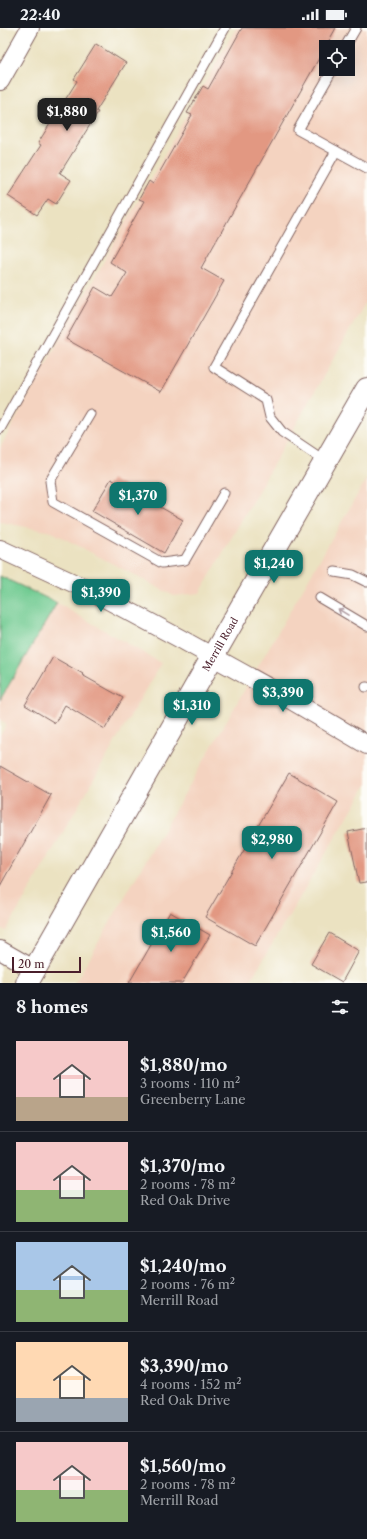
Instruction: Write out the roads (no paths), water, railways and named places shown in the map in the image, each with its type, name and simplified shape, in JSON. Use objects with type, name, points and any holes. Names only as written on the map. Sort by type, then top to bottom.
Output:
[{"type":"main road","name":"Merrill Road","points":[[31,976],[325,461],[366,395]]},
{"type":"street","points":[[0,81],[30,28]]},
{"type":"street","points":[[0,549],[97,594],[213,656],[367,745]]},
{"type":"street","points":[[0,950],[31,976]]},
{"type":"lane","points":[[0,429],[225,28]]},
{"type":"lane","points":[[349,40],[356,28]]},
{"type":"lane","points":[[328,76],[298,130],[367,168]]},
{"type":"lane","points":[[325,461],[282,432],[270,418],[266,400],[214,367],[336,151]]},
{"type":"lane","points":[[90,414],[50,481],[53,502],[162,563],[185,560],[224,493]]},
{"type":"lane","points":[[335,572],[353,575],[367,582]]},
{"type":"lane","points":[[320,598],[367,626]]}]
